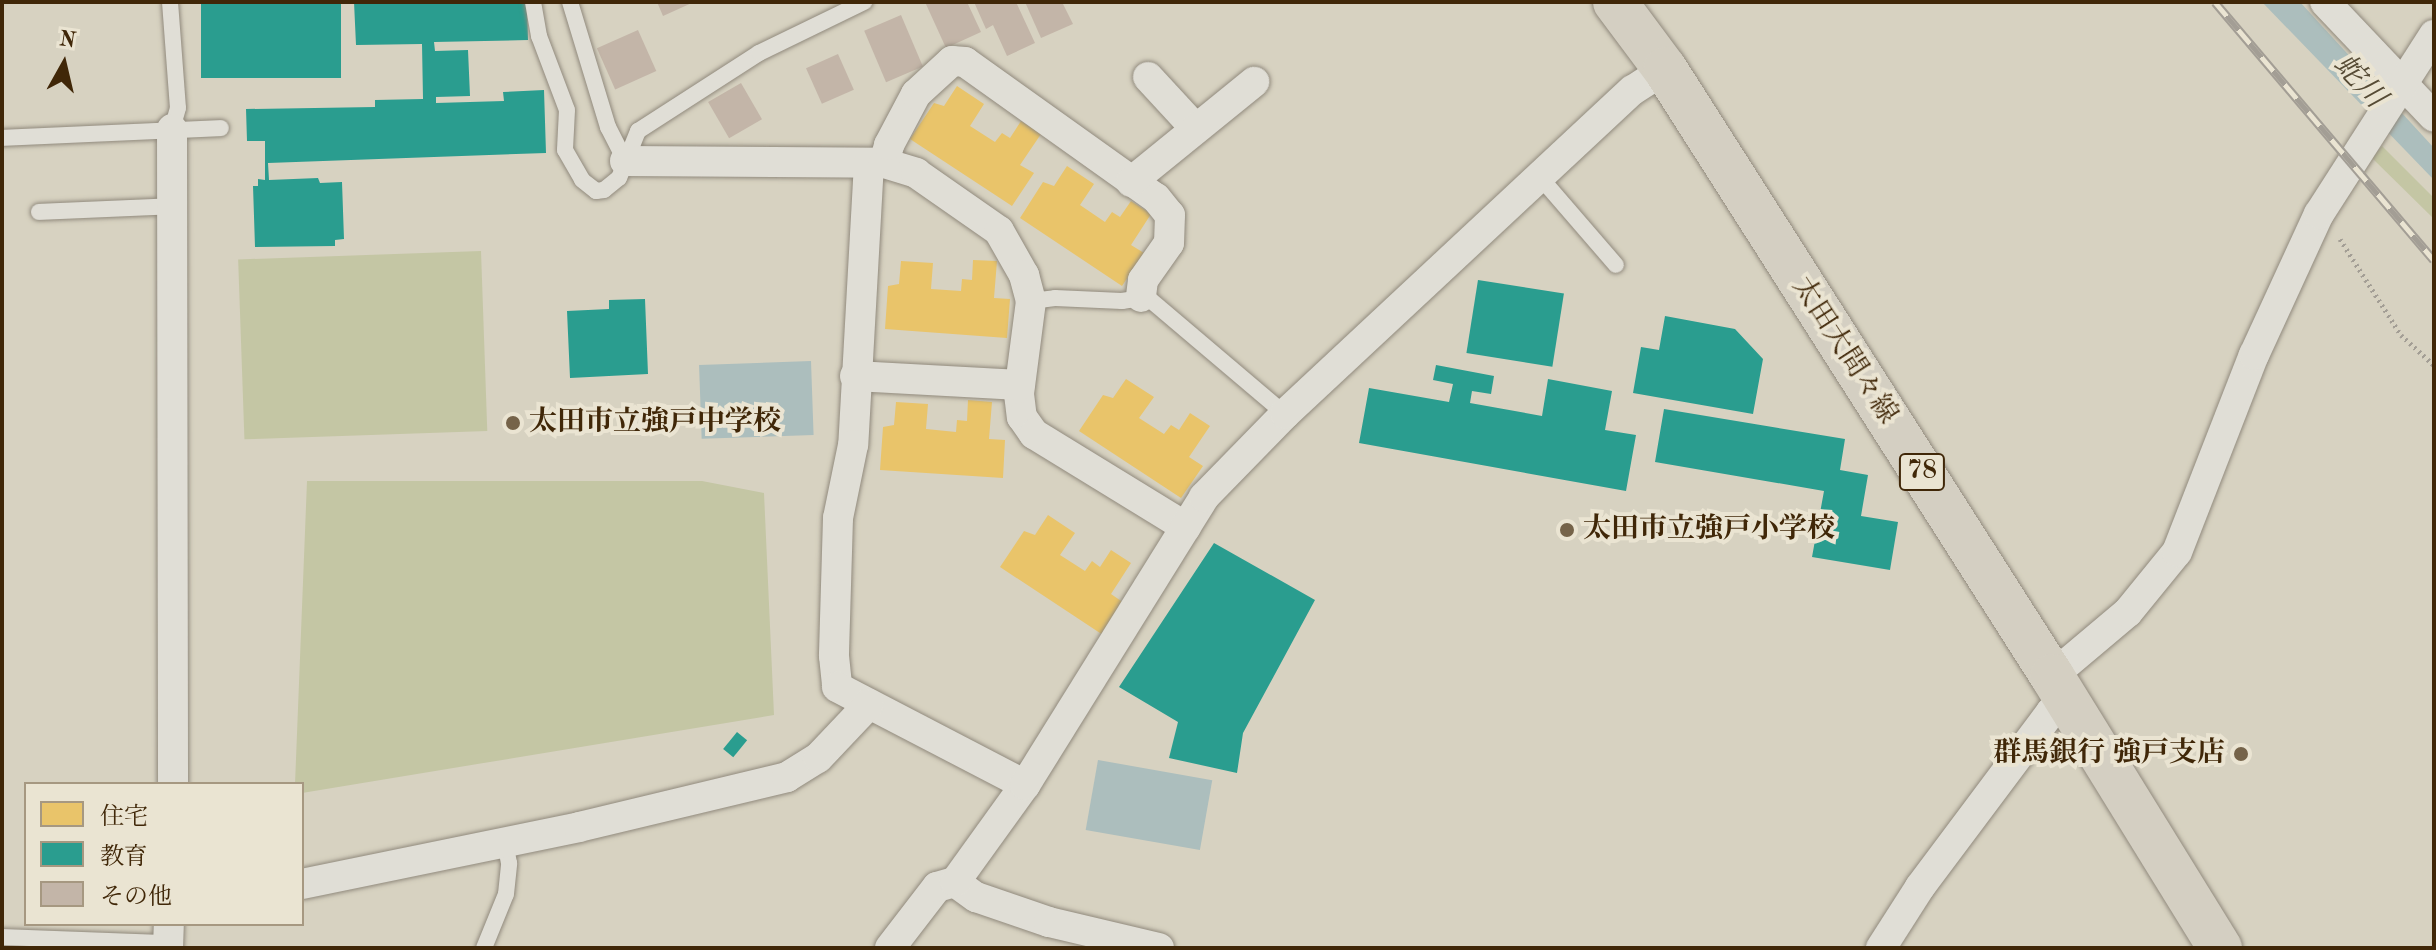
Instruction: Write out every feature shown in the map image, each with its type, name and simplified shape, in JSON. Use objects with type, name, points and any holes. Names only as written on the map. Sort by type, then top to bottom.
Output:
[{"type":"main road","name":"太田大間々線","points":[[1615,2],[1665,69],[2059,688],[2220,948]]},
{"type":"street","points":[[2325,2],[2398,91],[2434,117]]},
{"type":"street","points":[[1881,948],[1920,887],[2051,712],[2059,688],[2177,552],[2254,355],[2319,214],[2434,35]]},
{"type":"street","points":[[1025,785],[837,687],[834,656],[838,518],[853,445],[855,376],[876,163],[916,94],[952,61],[965,62],[1156,198],[1170,215],[1169,243],[1143,280],[1141,297]]},
{"type":"street","points":[[890,948],[937,887],[955,882],[1025,785],[1204,497],[1285,414],[1633,90],[1665,69]]},
{"type":"street","points":[[1148,77],[1195,128]]},
{"type":"street","points":[[1131,182],[1254,82]]},
{"type":"street","points":[[172,129],[175,206],[173,782]]},
{"type":"street","points":[[625,161],[876,163],[916,173],[999,231],[1013,251],[1031,301],[1020,385],[1022,417],[1034,434],[1186,527]]},
{"type":"street","points":[[855,376],[1020,385]]},
{"type":"street","points":[[304,884],[505,842],[787,777],[804,770],[818,758],[869,704]]},
{"type":"street","points":[[955,882],[976,897],[1047,935],[1159,948]]},
{"type":"lane","points":[[170,2],[178,108],[172,129]]},
{"type":"lane","points":[[533,2],[539,36],[567,110],[565,150],[582,180],[596,191],[604,190],[619,178],[638,131],[759,53],[864,2]]},
{"type":"lane","points":[[570,2],[608,127],[625,161]]},
{"type":"lane","points":[[2,138],[221,128]]},
{"type":"lane","points":[[1540,177],[1616,265]]},
{"type":"lane","points":[[39,212],[175,206]]},
{"type":"lane","points":[[1031,301],[1055,298],[1122,301],[1147,297],[1285,414]]},
{"type":"lane","points":[[484,948],[506,894],[509,863],[505,842]]},
{"type":"lane","points":[[2,937],[168,938]]},
{"type":"path","points":[[2332,227],[2401,335],[2434,365]]},
{"type":"green space","points":[[2382,146],[2434,198],[2434,219],[2372,158]]},
{"type":"green space","points":[[481,251],[487,431],[244,439],[238,259]]},
{"type":"green space","points":[[307,481],[702,481],[764,493],[774,715],[304,793],[304,782],[295,782]]},
{"type":"water","name":"蛇川","points":[[2262,2],[2300,2],[2434,148],[2434,180]]},
{"type":"water","points":[[811,361],[814,435],[702,439],[699,365]]},
{"type":"water","points":[[1098,760],[1212,780],[1200,850],[1086,830]]},
{"type":"building: 住宅","points":[[957,86],[984,104],[970,126],[995,142],[1002,133],[1010,138],[1021,121],[1041,134],[1020,165],[1034,173],[1012,206],[910,139],[934,103],[944,106]]},
{"type":"building: 住宅","points":[[1067,166],[1094,184],[1080,205],[1105,222],[1112,212],[1120,217],[1131,201],[1151,214],[1131,245],[1144,253],[1122,286],[1020,218],[1043,182],[1054,186]]},
{"type":"building: 住宅","points":[[973,260],[997,261],[994,298],[1010,299],[1007,338],[885,329],[888,286],[899,284],[901,261],[933,263],[931,289],[961,291],[962,279],[972,280]]},
{"type":"building: 住宅","points":[[1126,379],[1154,397],[1139,418],[1164,434],[1171,425],[1179,430],[1190,413],[1210,426],[1189,457],[1203,466],[1181,498],[1079,431],[1103,395],[1113,398]]},
{"type":"building: 住宅","points":[[968,400],[992,402],[989,439],[1005,440],[1003,478],[880,470],[883,427],[894,425],[896,402],[928,404],[926,429],[956,432],[957,420],[967,421]]},
{"type":"building: 住宅","points":[[1048,515],[1075,533],[1060,555],[1085,571],[1092,561],[1100,567],[1111,550],[1131,563],[1111,594],[1124,603],[1103,635],[1000,567],[1024,531],[1035,535]]},
{"type":"building: 教育","points":[[201,2],[341,2],[341,78],[201,78]]},
{"type":"building: 教育","points":[[354,2],[527,2],[528,40],[434,42],[435,51],[468,50],[470,96],[436,97],[436,103],[504,101],[503,92],[544,90],[546,153],[268,163],[269,180],[318,178],[320,183],[342,182],[344,239],[335,240],[335,246],[255,247],[253,186],[258,186],[258,179],[265,180],[265,141],[247,141],[246,109],[375,107],[375,100],[423,99],[422,44],[356,45]]},
{"type":"building: 教育","points":[[1478,280],[1564,294],[1552,367],[1466,353]]},
{"type":"building: 教育","points":[[645,299],[648,374],[570,378],[567,311],[609,309],[609,300]]},
{"type":"building: 教育","points":[[1665,316],[1735,329],[1763,359],[1753,414],[1633,393],[1641,347],[1659,350]]},
{"type":"building: 教育","points":[[1436,365],[1494,376],[1491,394],[1472,391],[1470,403],[1542,416],[1548,379],[1612,391],[1605,430],[1636,435],[1626,491],[1359,443],[1369,388],[1449,402],[1453,384],[1433,380]]},
{"type":"building: 教育","points":[[1664,409],[1845,439],[1840,470],[1868,475],[1861,516],[1898,522],[1890,570],[1812,557],[1824,491],[1655,462]]},
{"type":"building: 教育","points":[[1214,543],[1315,600],[1243,733],[1237,773],[1169,758],[1178,722],[1119,687]]},
{"type":"building: 教育","points":[[737,732],[747,740],[733,757],[723,749]]},
{"type":"building: その他","points":[[657,2],[694,2],[663,16]]},
{"type":"building: その他","points":[[925,2],[967,2],[981,32],[946,48]]},
{"type":"building: その他","points":[[974,2],[1016,2],[1035,43],[1007,56],[993,25],[986,29]]},
{"type":"building: その他","points":[[1025,2],[1062,2],[1073,24],[1041,38]]},
{"type":"building: その他","points":[[901,15],[923,67],[886,82],[864,31]]},
{"type":"building: その他","points":[[638,30],[656,71],[615,89],[597,48]]},
{"type":"building: その他","points":[[838,54],[854,90],[822,104],[806,68]]},
{"type":"building: その他","points":[[741,83],[762,119],[729,138],[708,102]]},
{"type":"railway","points":[[2215,2],[2434,260]]},
{"type":"place","name":"太田市立強戸中学校","points":[[513,423]]},
{"type":"place","name":"太田市立強戸小学校","points":[[1567,530]]},
{"type":"place","name":"群馬銀行 強戸支店","points":[[2241,754]]}]
